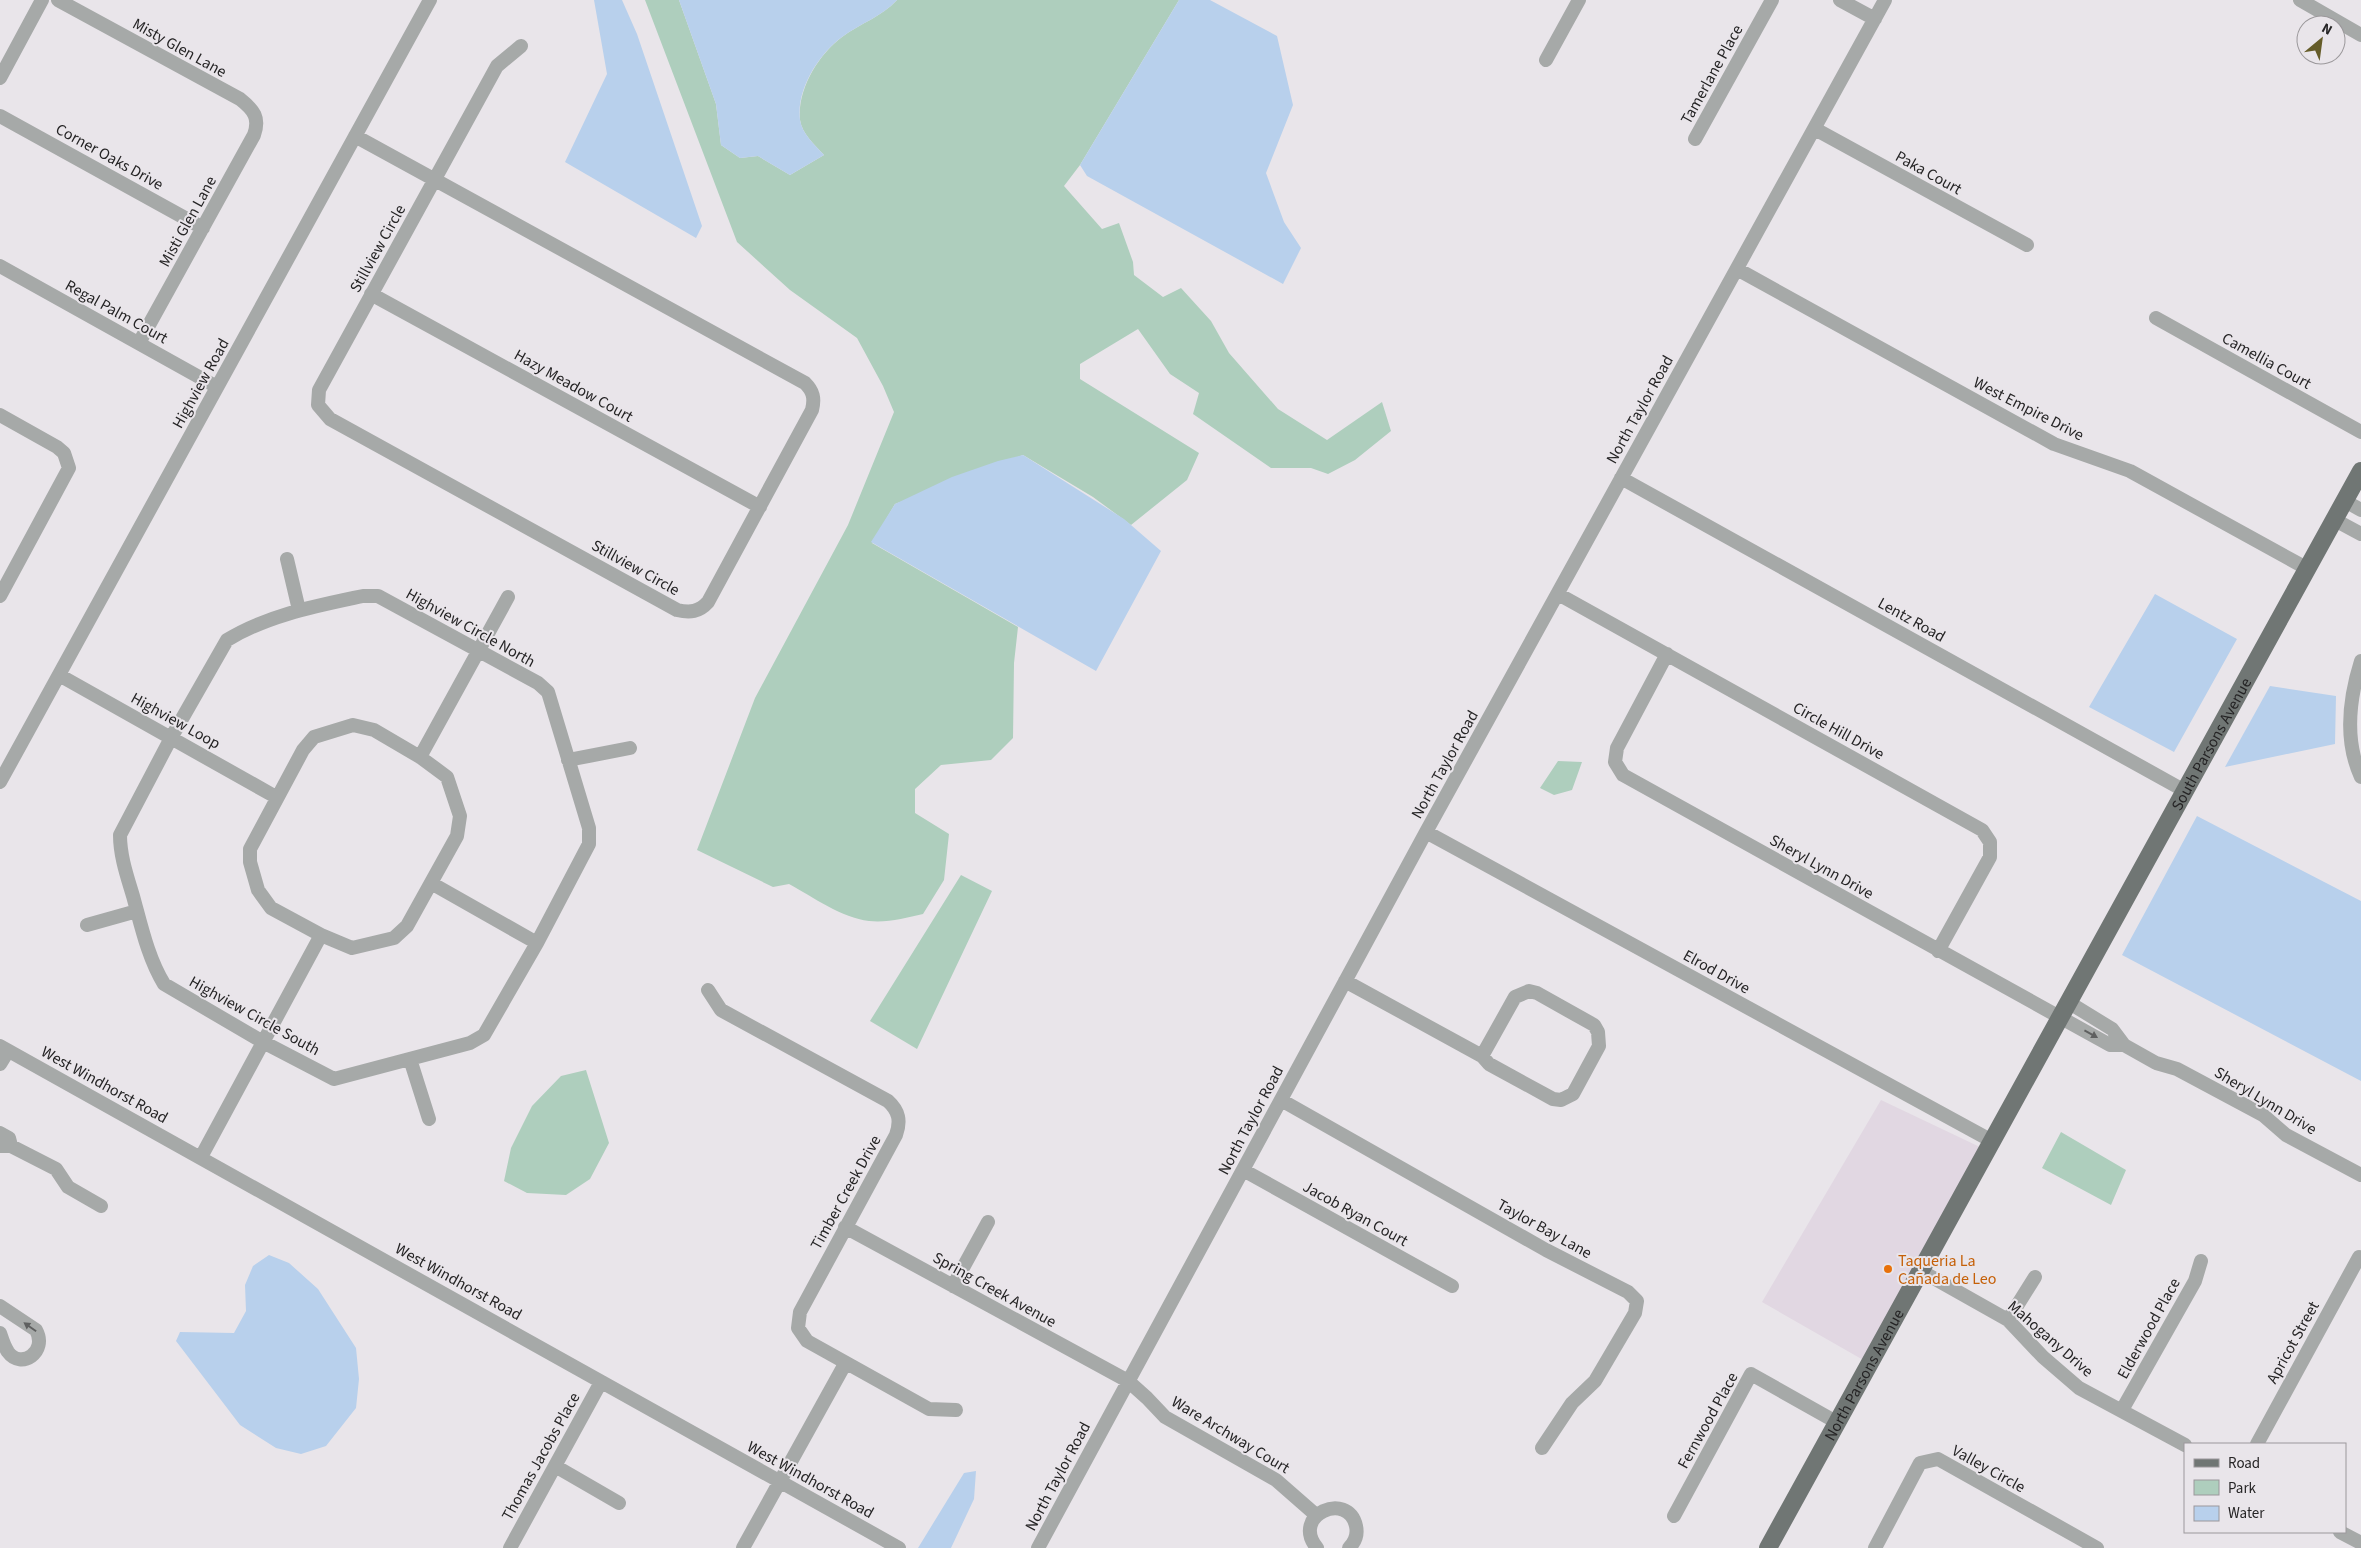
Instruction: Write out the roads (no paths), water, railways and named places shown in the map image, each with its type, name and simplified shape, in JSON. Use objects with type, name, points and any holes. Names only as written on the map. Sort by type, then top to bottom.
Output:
[{"type":"main road","name":"South Parsons Avenue","points":[[2064,1010],[2361,471]]},
{"type":"main road","name":"North Parsons Avenue","points":[[1768,1548],[2064,1010]]},
{"type":"street","points":[[0,78],[42,0]]},
{"type":"street","name":"Misty Glen Lane","points":[[58,0],[240,100],[255,113]]},
{"type":"street","name":"Highview Road","points":[[0,782],[430,0]]},
{"type":"street","points":[[1546,60],[1579,0]]},
{"type":"street","name":"Tamerlane Place","points":[[1696,139],[1772,0]]},
{"type":"street","points":[[1840,0],[1875,19]]},
{"type":"street","name":"North Taylor Road","points":[[1038,1548],[1426,832],[1885,0]]},
{"type":"street","points":[[2300,0],[2361,35]]},
{"type":"street","points":[[435,180],[498,66],[522,46]]},
{"type":"street","name":"Misti Glen Lane","points":[[139,343],[254,135],[258,124],[255,113]]},
{"type":"street","name":"Corner Oaks Drive","points":[[0,116],[203,228]]},
{"type":"street","name":"Paka Court","points":[[1814,129],[2027,246]]},
{"type":"street","name":"Stillview Circle","points":[[355,136],[805,383],[810,388],[814,402],[812,410],[708,602],[695,611],[677,610],[330,419],[322,412],[318,405],[319,390],[435,180]]},
{"type":"street","name":"Regal Palm Court","points":[[0,266],[217,387]]},
{"type":"street","name":"West Empire Drive","points":[[1736,269],[2054,444],[2130,471],[2308,569]]},
{"type":"street","name":"Hazy Meadow Court","points":[[371,294],[760,507]]},
{"type":"street","name":"Camellia Court","points":[[2156,318],[2361,432]]},
{"type":"street","points":[[0,415],[64,452],[69,468],[0,596]]},
{"type":"street","name":"Lentz Road","points":[[1621,478],[2185,790]]},
{"type":"street","points":[[2345,501],[2361,510]]},
{"type":"street","points":[[2335,520],[2361,534]]},
{"type":"street","points":[[287,559],[299,610]]},
{"type":"street","name":"Circle Hill Drive","points":[[1558,594],[1982,830],[1987,835],[1991,849],[1990,857],[1938,951]]},
{"type":"street","name":"Highview Circle North","points":[[171,738],[227,640],[242,631],[299,610],[363,596],[378,596],[538,683],[548,692],[589,828],[589,844],[537,942]]},
{"type":"street","points":[[420,757],[508,597]]},
{"type":"street","name":"Sheryl Lynn Drive","points":[[1667,654],[1617,748],[1615,762],[1623,775],[1938,951],[2064,1010],[2112,1029],[2124,1045],[2156,1063],[2177,1069],[2263,1115],[2286,1135],[2361,1175]]},
{"type":"street","points":[[2361,661],[2354,683],[2350,707],[2350,729],[2353,752],[2361,777]]},
{"type":"street","name":"Highview Loop","points":[[59,675],[276,797]]},
{"type":"street","points":[[353,725],[374,730],[420,757],[447,777],[460,816],[457,836],[408,926],[394,938],[352,948],[321,935],[271,908],[258,890],[250,862],[250,849],[276,797],[303,750],[314,736],[353,725]]},
{"type":"street","name":"Highview Circle South","points":[[171,738],[120,835],[120,848],[137,911],[155,970],[164,984],[262,1042],[334,1079],[470,1043],[484,1035],[537,942]]},
{"type":"street","points":[[568,760],[630,748]]},
{"type":"street","name":"Elrod Drive","points":[[1426,832],[1992,1141]]},
{"type":"street","points":[[431,883],[537,942]]},
{"type":"street","points":[[87,925],[137,911]]},
{"type":"street","points":[[201,1157],[321,935]]},
{"type":"street","points":[[1345,981],[1482,1056],[1497,1068],[1553,1099],[1561,1100],[1573,1094],[1599,1046],[1600,1038],[1594,1025],[1537,993],[1529,991],[1515,997],[1482,1056]]},
{"type":"street","name":"Timber Creek Drive","points":[[708,990],[721,1010],[888,1101],[894,1107],[899,1125],[896,1135],[845,1227],[797,1320],[801,1335],[806,1342],[844,1364],[929,1409],[956,1410]]},
{"type":"street","points":[[0,1064],[4,1048]]},
{"type":"street","name":"West Windhorst Road","points":[[4,1048],[893,1547]]},
{"type":"street","points":[[410,1059],[429,1119]]},
{"type":"street","name":"Taylor Bay Lane","points":[[1281,1100],[1546,1250],[1628,1292],[1637,1301],[1635,1313],[1596,1381],[1572,1403],[1542,1448]]},
{"type":"street","points":[[0,1133],[9,1138],[6,1146],[56,1169],[68,1187],[101,1206]]},
{"type":"street","name":"Jacob Ryan Court","points":[[1244,1170],[1452,1286]]},
{"type":"street","points":[[953,1286],[988,1222]]},
{"type":"street","name":"Spring Creek Avenue","points":[[845,1227],[1128,1382]]},
{"type":"street","name":"Apricot Street","points":[[2258,1443],[2359,1257]]},
{"type":"street","name":"Elderwood Place","points":[[2122,1410],[2195,1281],[2201,1261]]},
{"type":"street","name":"Mahogany Drive","points":[[1921,1271],[2008,1320],[2059,1372],[2079,1388],[2184,1444]]},
{"type":"street","points":[[2008,1320],[2036,1277]]},
{"type":"street","points":[[0,1306],[36,1330],[40,1342],[32,1356],[21,1359],[16,1358],[7,1351],[0,1333]]},
{"type":"street","points":[[743,1548],[844,1364]]},
{"type":"street","name":"Fernwood Place","points":[[1674,1516],[1751,1374],[1838,1423]]},
{"type":"street","name":"Thomas Jacobs Place","points":[[510,1548],[601,1382]]},
{"type":"street","name":"Ware Archway Court","points":[[1128,1382],[1148,1398],[1165,1417],[1276,1480],[1316,1515]]},
{"type":"street","name":"Valley Circle","points":[[1875,1548],[1920,1463],[1938,1460],[2096,1548]]},
{"type":"street","points":[[555,1466],[619,1503]]},
{"type":"street","points":[[1317,1548],[1310,1536],[1310,1528],[1316,1515],[1330,1508],[1346,1512],[1352,1517],[1357,1532],[1355,1540],[1349,1548]]},
{"type":"street","points":[[2342,1533],[2360,1544]]},
{"type":"water","points":[[594,0],[622,0],[637,34],[702,226],[696,238],[565,162],[607,74]]},
{"type":"water","points":[[679,0],[897,0],[884,11],[833,44],[811,73],[802,96],[800,120],[806,135],[824,155],[790,175],[758,156],[740,158],[721,145],[716,104]]},
{"type":"water","points":[[1179,0],[1210,0],[1277,36],[1293,105],[1266,173],[1284,222],[1301,248],[1283,284],[1087,176],[1080,165]]},
{"type":"water","points":[[1023,455],[1124,519],[1161,551],[1096,671],[871,542],[895,504],[952,477],[998,461]]},
{"type":"water","points":[[2155,594],[2237,639],[2174,752],[2089,707]]},
{"type":"water","points":[[2270,686],[2336,696],[2335,744],[2225,767]]},
{"type":"water","points":[[2197,816],[2361,901],[2361,1081],[2122,955]]},
{"type":"water","points":[[269,1255],[289,1263],[318,1289],[356,1348],[359,1379],[356,1408],[326,1446],[301,1454],[276,1448],[240,1425],[176,1341],[180,1332],[234,1333],[246,1311],[245,1285],[253,1266]]},
{"type":"water","points":[[976,1471],[974,1499],[951,1548],[918,1548],[964,1473]]},
{"type":"place","name":"Taqueria La Cañada de Leo","points":[[1888,1269]]}]
